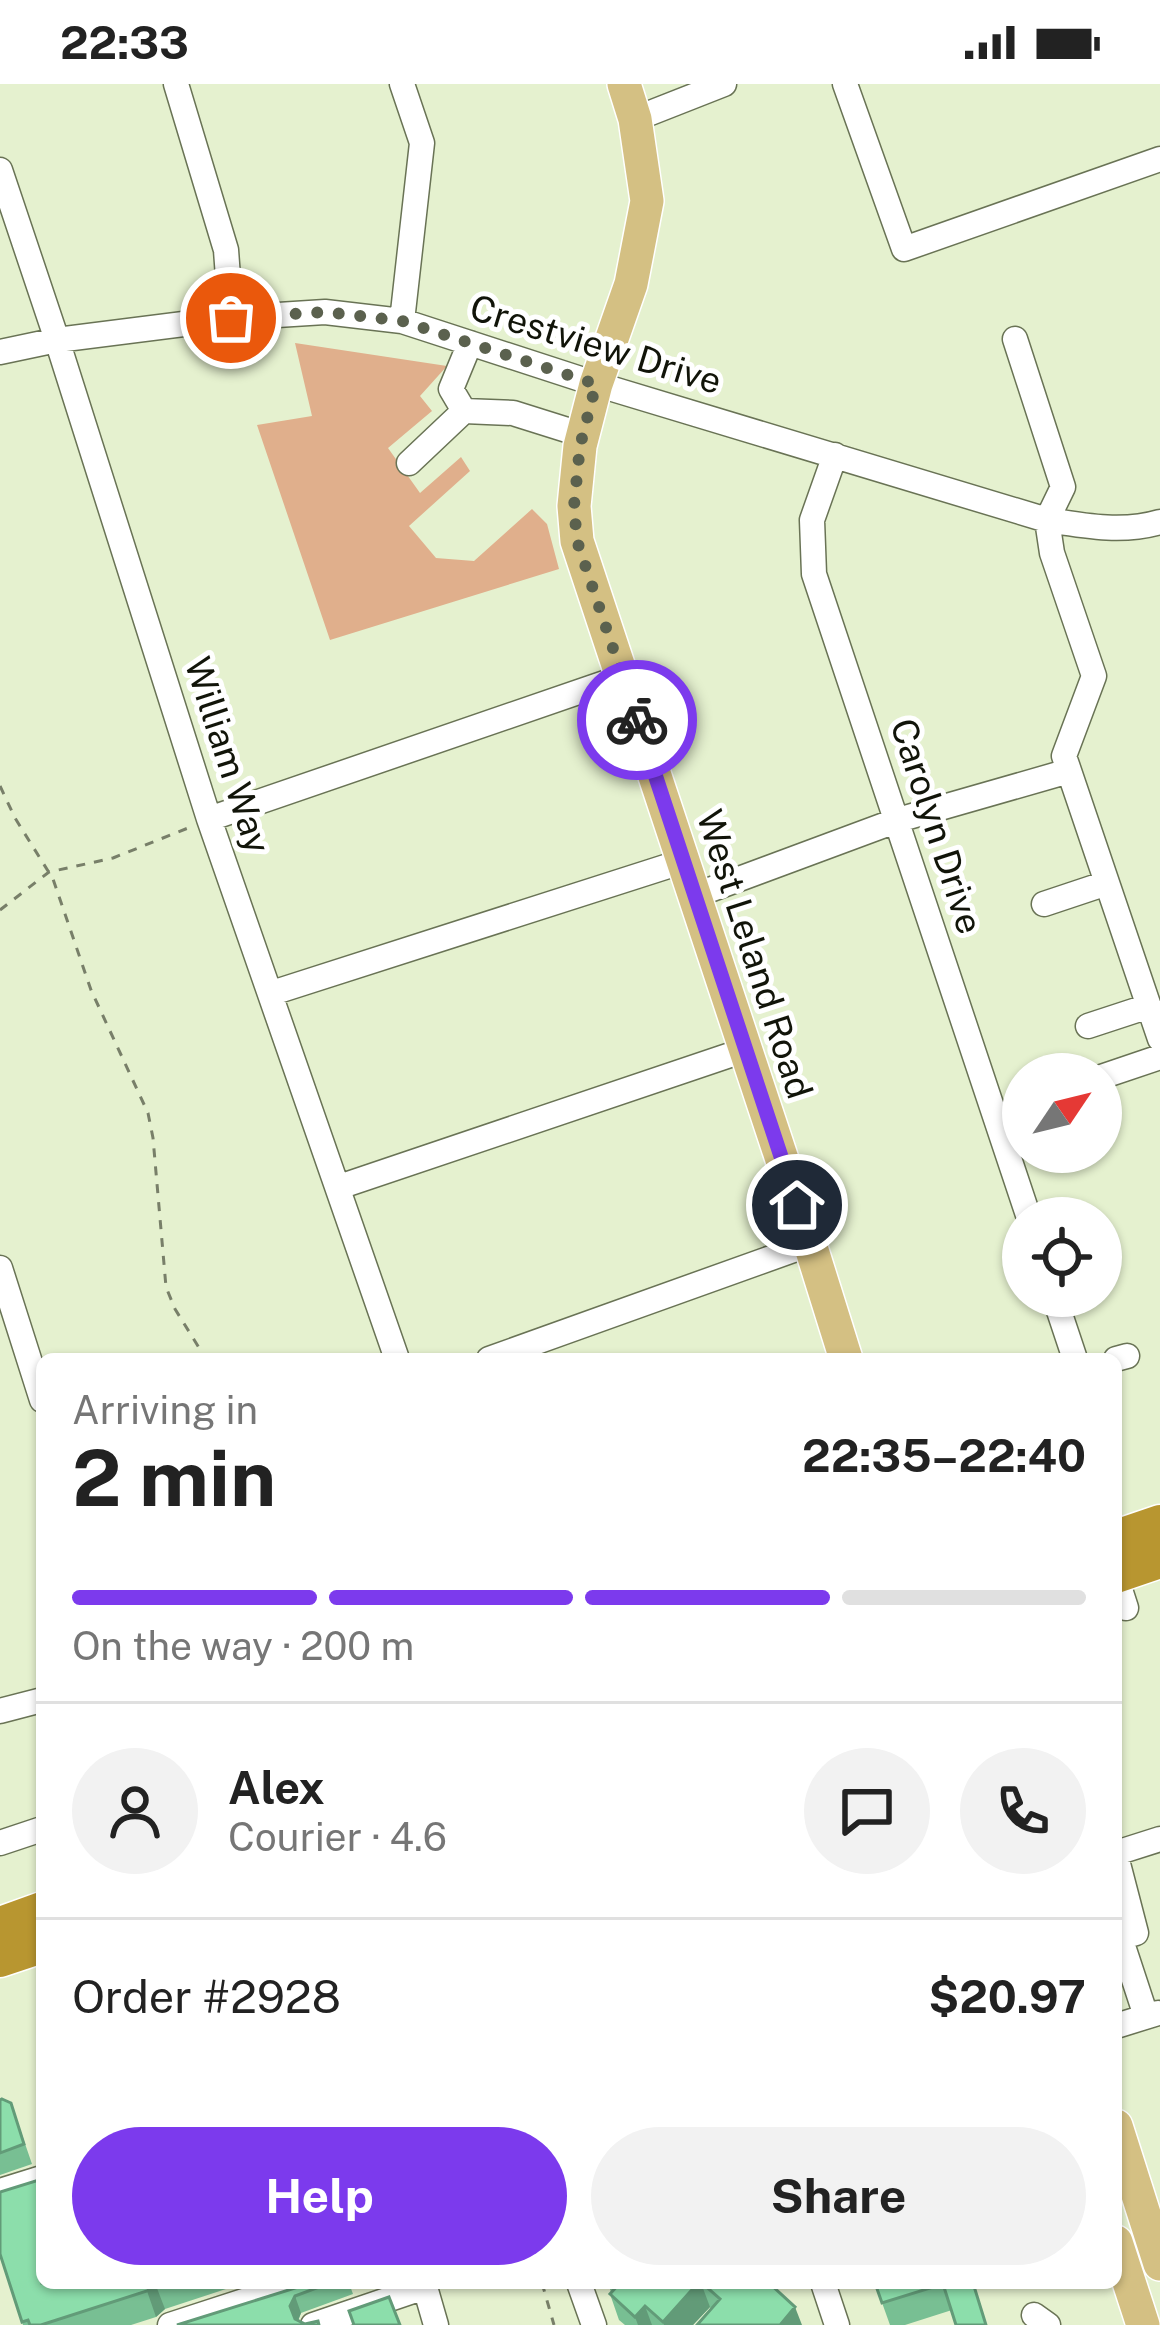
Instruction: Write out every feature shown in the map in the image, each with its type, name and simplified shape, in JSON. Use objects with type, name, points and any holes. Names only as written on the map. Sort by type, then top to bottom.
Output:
[{"type":"highway","points":[[1122,1536],[1160,1523]]},
{"type":"highway","points":[[1122,1585],[1160,1560]]},
{"type":"highway","points":[[0,1924],[36,1912]]},
{"type":"highway","points":[[0,1960],[36,1947]]},
{"type":"main road","name":"West Leland Road","points":[[624,84],[635,119],[647,201],[631,284],[583,435],[574,506],[577,541],[844,1353]]},
{"type":"main road","points":[[1122,2136],[1147,2176],[1160,2264]]},
{"type":"main road","points":[[1122,2265],[1137,2324]]},
{"type":"street","points":[[176,84],[226,250],[231,318]]},
{"type":"street","points":[[402,84],[422,142],[402,321]]},
{"type":"street","points":[[635,119],[724,84]]},
{"type":"street","points":[[845,84],[904,249],[1160,159]]},
{"type":"street","name":"William Way","points":[[0,170],[209,819],[395,1353]]},
{"type":"street","name":"Crestview Drive","points":[[0,352],[231,318],[325,312],[402,321],[1047,520],[1101,528],[1160,522]]},
{"type":"street","points":[[1016,339],[1063,487],[1047,520],[1052,553],[1094,676],[1064,756],[1160,1039]]},
{"type":"street","points":[[464,411],[451,389],[470,343]]},
{"type":"street","points":[[409,463],[464,411],[513,413],[583,435]]},
{"type":"street","name":"Carolyn Drive","points":[[835,455],[812,520],[814,574],[1022,1197]]},
{"type":"street","points":[[209,819],[622,676]]},
{"type":"street","points":[[695,895],[898,820],[1069,771]]},
{"type":"street","points":[[272,993],[684,861]]},
{"type":"street","points":[[1044,904],[1107,884]]},
{"type":"street","points":[[1088,1025],[1149,1006]]},
{"type":"street","points":[[339,1187],[746,1050]]},
{"type":"street","points":[[1122,1070],[1160,1057]]},
{"type":"street","points":[[506,1353],[810,1244]]},
{"type":"street","points":[[0,1268],[36,1381]]},
{"type":"street","points":[[1061,1317],[1073,1353]]},
{"type":"street","points":[[0,1711],[36,1702]]},
{"type":"street","points":[[0,1843],[36,1831]]},
{"type":"street","points":[[1122,1852],[1160,1839]]},
{"type":"street","points":[[1122,1878],[1136,1933],[1122,1937]]},
{"type":"street","points":[[1122,1946],[1156,2014],[1122,2024]]},
{"type":"street","points":[[0,2192],[36,2180]]},
{"type":"street","points":[[170,2325],[281,2289]]},
{"type":"street","points":[[313,2325],[422,2289]]},
{"type":"street","points":[[425,2289],[436,2325]]},
{"type":"street","points":[[581,2289],[594,2325]]},
{"type":"street","points":[[825,2289],[837,2325]]},
{"type":"path","points":[[0,786],[49,872],[91,990],[148,1113],[166,1287],[202,1353]]},
{"type":"path","points":[[0,910],[49,872],[112,858],[209,819]]},
{"type":"path","points":[[544,2289],[554,2325]]},
{"type":"shaded area","points":[[295,343],[447,366],[420,396],[432,411],[388,448],[420,493],[461,457],[470,471],[409,526],[436,558],[474,561],[532,509],[547,524],[559,569],[330,640],[257,425],[312,416]]},
{"type":"building","points":[[0,2100],[11,2103],[24,2144],[0,2153]]},
{"type":"building","points":[[36,2181],[36,2289],[149,2289],[41,2325],[22,2322],[0,2254],[0,2192]]},
{"type":"building","points":[[292,2289],[314,2289],[295,2296],[290,2306],[295,2319],[305,2324],[318,2321],[319,2325],[177,2325]]},
{"type":"building","points":[[615,2289],[693,2289],[663,2322],[645,2306],[635,2317],[610,2294]]},
{"type":"building","points":[[709,2289],[776,2289],[795,2307],[782,2325],[697,2325],[720,2299]]},
{"type":"building","points":[[877,2289],[927,2289],[882,2303]]},
{"type":"building","points":[[945,2289],[975,2289],[986,2325],[956,2325]]},
{"type":"building","points":[[389,2297],[400,2325],[354,2325],[349,2311]]},
{"type":"way so far","points":[[231,318],[325,312],[402,321],[596,384],[580,446],[574,506],[577,541],[637,720]]},
{"type":"route","points":[[637,720],[797,1205]]}]
